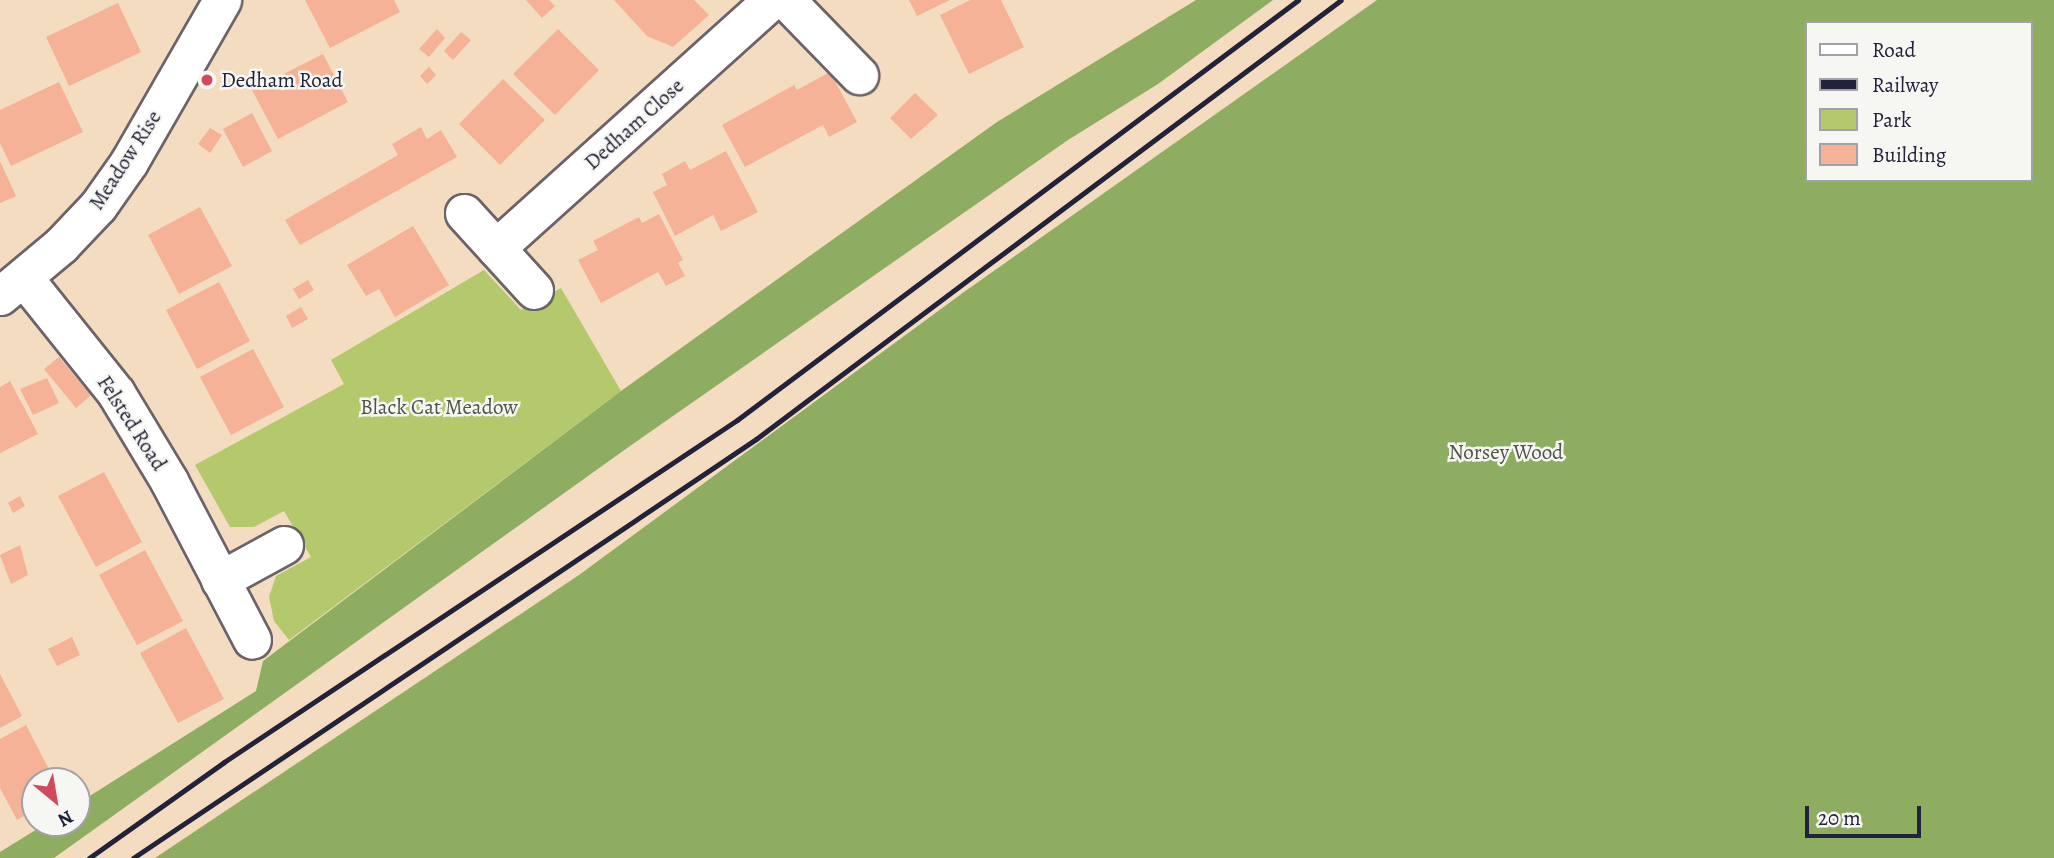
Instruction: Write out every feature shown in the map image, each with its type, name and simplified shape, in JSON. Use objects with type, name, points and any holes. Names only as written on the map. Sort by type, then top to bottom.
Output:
[{"type":"street","name":"Meadow Rise","points":[[12,287],[98,206],[129,162],[222,0]]},
{"type":"street","name":"Dedham Close","points":[[496,248],[771,0]]},
{"type":"street","points":[[786,0],[859,75]]},
{"type":"street","points":[[464,213],[534,290]]},
{"type":"street","name":"Felsted Road","points":[[12,287],[116,393],[251,639]]},
{"type":"street","points":[[220,580],[284,545]]},
{"type":"green space","points":[[1196,0],[1273,0],[1158,84],[1068,140],[630,446],[91,832],[91,795],[256,691],[263,661],[621,391],[997,122]]},
{"type":"green space","name":"Norsey Wood","points":[[1377,0],[2054,0],[2054,858],[155,858],[579,575],[964,292]]},
{"type":"green space","name":"Black Cat Meadow","points":[[484,270],[521,310],[561,288],[621,391],[289,640],[274,621],[269,597],[276,576],[311,557],[284,511],[254,527],[230,527],[195,465],[344,384],[331,360]]},
{"type":"green space","points":[[24,837],[83,837],[54,858],[0,858],[0,852]]},
{"type":"building","points":[[305,0],[394,0],[400,12],[330,48]]},
{"type":"building","points":[[526,0],[549,0],[555,6],[542,18]]},
{"type":"building","points":[[614,0],[694,0],[709,15],[673,47],[647,36]]},
{"type":"building","points":[[909,0],[950,0],[917,16]]},
{"type":"building","points":[[970,0],[1001,0],[1024,47],[969,74],[940,15]]},
{"type":"building","points":[[118,3],[141,52],[69,86],[46,37]]},
{"type":"building","points":[[437,29],[445,38],[429,57],[419,49]]},
{"type":"building","points":[[558,29],[599,70],[555,115],[513,74]]},
{"type":"building","points":[[461,32],[471,40],[453,60],[444,51]]},
{"type":"building","points":[[323,54],[348,102],[278,139],[252,90]]},
{"type":"building","points":[[429,67],[436,75],[427,84],[420,76]]},
{"type":"building","points":[[830,72],[857,122],[829,137],[823,125],[745,167],[722,125],[794,85],[797,90]]},
{"type":"building","points":[[503,79],[545,120],[500,165],[459,124]]},
{"type":"building","points":[[59,82],[83,132],[11,166],[0,143],[0,110]]},
{"type":"building","points":[[915,93],[938,115],[911,139],[890,118]]},
{"type":"building","points":[[252,113],[272,151],[243,167],[223,129]]},
{"type":"building","points":[[421,127],[427,139],[441,130],[457,157],[300,245],[285,220],[398,155],[392,144]]},
{"type":"building","points":[[210,128],[222,135],[210,153],[198,144]]},
{"type":"building","points":[[726,151],[758,212],[721,231],[713,215],[675,236],[653,192],[667,185],[662,174],[685,161],[690,170]]},
{"type":"building","points":[[0,161],[16,196],[0,203]]},
{"type":"building","points":[[200,207],[232,266],[179,294],[148,235]]},
{"type":"building","points":[[659,214],[683,260],[678,263],[685,276],[666,286],[658,272],[601,303],[578,260],[598,250],[593,241],[639,217],[642,223]]},
{"type":"building","points":[[413,226],[449,285],[395,317],[379,289],[366,296],[347,265]]},
{"type":"building","points":[[308,280],[314,290],[299,299],[293,289]]},
{"type":"building","points":[[219,282],[250,341],[197,369],[166,310]]},
{"type":"building","points":[[301,307],[308,319],[292,328],[286,316]]},
{"type":"building","points":[[253,349],[284,407],[231,435],[200,377]]},
{"type":"building","points":[[59,357],[91,395],[76,408],[44,369]]},
{"type":"building","points":[[47,378],[59,403],[33,415],[20,389]]},
{"type":"building","points":[[10,381],[38,434],[0,453],[0,387]]},
{"type":"building","points":[[104,472],[142,542],[96,567],[58,496]]},
{"type":"building","points":[[20,496],[25,506],[13,513],[8,503]]},
{"type":"building","points":[[20,545],[28,575],[11,584],[0,555]]},
{"type":"building","points":[[145,550],[183,621],[137,645],[99,575]]},
{"type":"building","points":[[186,628],[224,699],[178,723],[140,653]]},
{"type":"building","points":[[72,637],[80,655],[57,666],[48,649]]},
{"type":"building","points":[[0,674],[22,716],[0,728]]},
{"type":"building","points":[[26,725],[48,767],[21,767],[21,818],[17,820],[0,788],[0,739]]},
{"type":"railway","points":[[89,858],[224,762],[737,420],[1298,0]]},
{"type":"railway","points":[[133,858],[756,439],[1341,0]]},
{"type":"place","name":"Dedham Road","points":[[207,80]]}]
